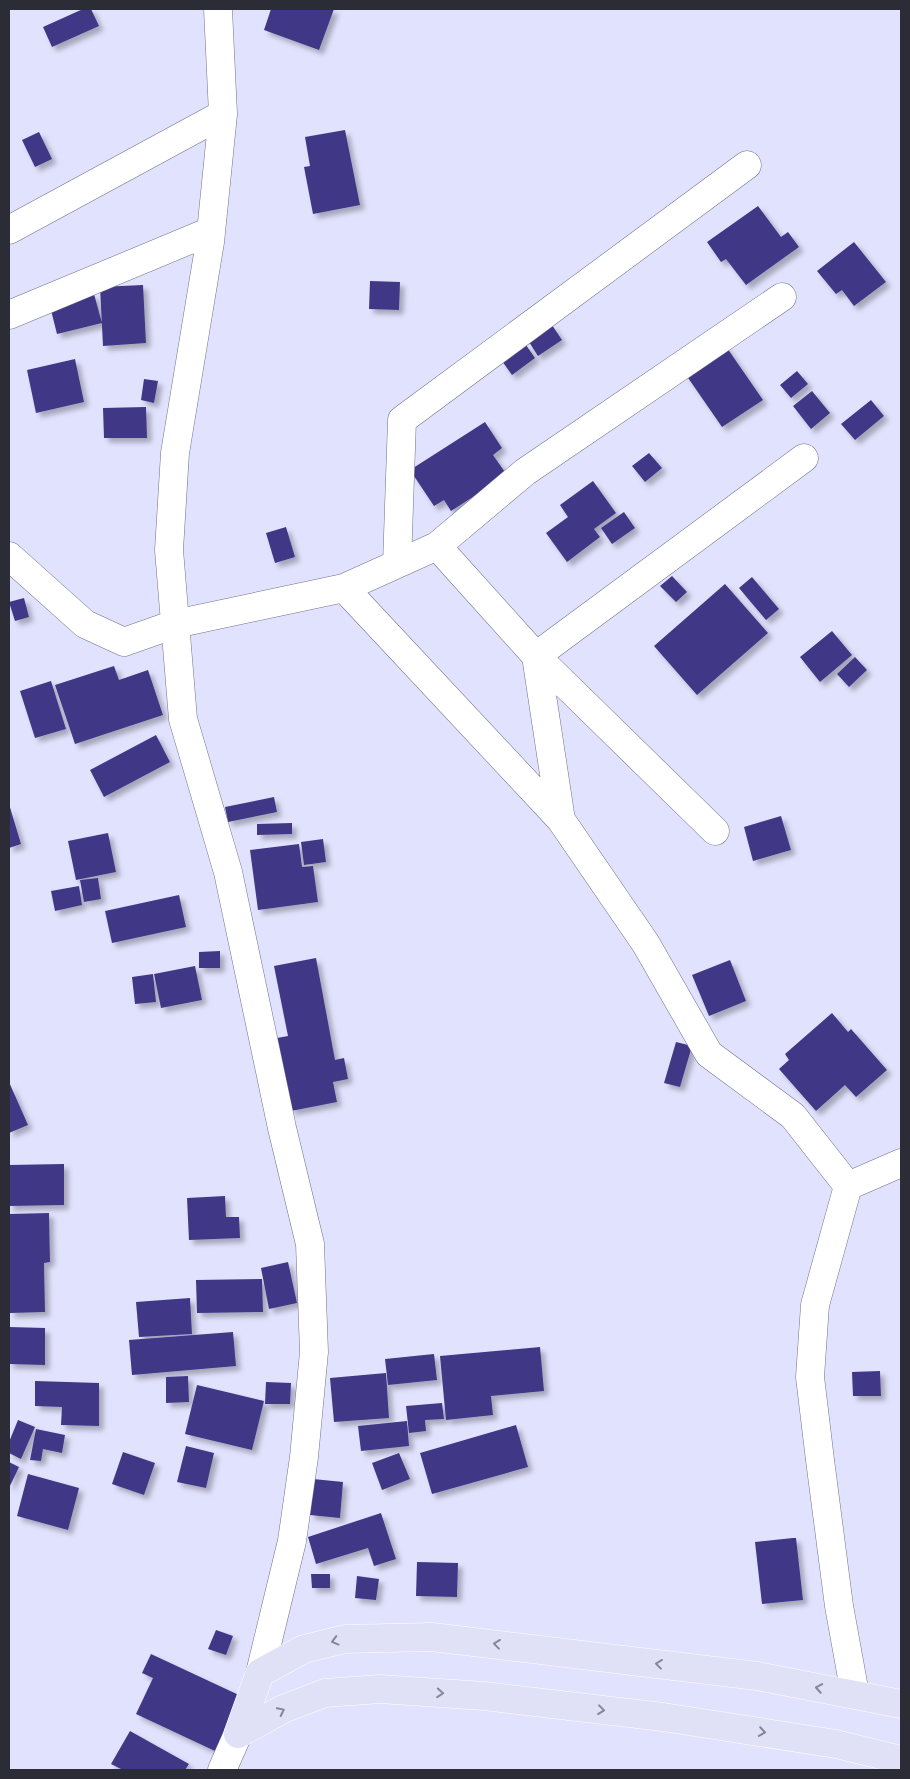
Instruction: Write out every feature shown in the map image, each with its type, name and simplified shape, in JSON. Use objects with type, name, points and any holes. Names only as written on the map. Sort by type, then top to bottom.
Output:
[{"type":"main road","points":[[238,1734],[260,1673],[304,1650],[345,1639],[432,1637],[757,1676],[901,1704]]},
{"type":"main road","points":[[238,1734],[283,1709],[326,1693],[380,1689],[484,1696],[662,1717],[836,1744],[901,1760]]},
{"type":"street","points":[[218,9],[223,114],[211,231],[175,453],[169,550],[183,719],[228,872],[282,1128],[310,1244],[314,1352],[304,1457],[292,1541],[260,1673]]},
{"type":"street","points":[[9,230],[223,114]]},
{"type":"street","points":[[397,564],[402,420],[747,165]]},
{"type":"street","points":[[9,315],[211,231]]},
{"type":"street","points":[[9,556],[85,624],[124,642],[175,624],[344,588],[437,546],[524,472],[782,297]]},
{"type":"street","points":[[536,656],[804,458]]},
{"type":"street","points":[[437,546],[536,656],[715,831]]},
{"type":"street","points":[[344,588],[560,820],[646,944],[709,1054],[793,1116],[848,1186]]},
{"type":"street","points":[[536,656],[560,820]]},
{"type":"street","points":[[848,1186],[901,1163]]},
{"type":"street","points":[[848,1186],[816,1305],[810,1377],[838,1596],[855,1694]]},
{"type":"street","points":[[222,1770],[238,1734]]},
{"type":"building","points":[[83,9],[91,9],[99,26],[52,47],[43,27]]},
{"type":"building","points":[[271,9],[334,9],[319,50],[264,30]]},
{"type":"building","points":[[345,130],[360,205],[313,214],[304,167],[310,166],[305,137]]},
{"type":"building","points":[[39,132],[52,159],[35,167],[22,140]]},
{"type":"building","points":[[758,206],[781,237],[788,232],[799,247],[746,285],[726,259],[721,262],[707,242]]},
{"type":"building","points":[[854,242],[886,282],[854,306],[842,290],[836,294],[817,271]]},
{"type":"building","points":[[370,281],[400,282],[399,310],[369,309]]},
{"type":"building","points":[[143,285],[146,343],[103,346],[100,287]]},
{"type":"building","points":[[94,294],[102,323],[57,334],[50,306]]},
{"type":"building","points":[[552,325],[562,340],[538,356],[529,342]]},
{"type":"building","points":[[526,345],[535,358],[512,375],[502,361]]},
{"type":"building","points":[[725,345],[763,400],[722,427],[684,372]]},
{"type":"building","points":[[75,359],[84,402],[36,413],[27,370]]},
{"type":"building","points":[[797,371],[808,384],[791,398],[780,385]]},
{"type":"building","points":[[144,379],[158,381],[154,403],[141,400]]},
{"type":"building","points":[[812,391],[830,413],[811,429],[793,406]]},
{"type":"building","points":[[871,400],[884,416],[855,440],[841,424]]},
{"type":"building","points":[[146,407],[147,438],[104,438],[103,408]]},
{"type":"building","points":[[485,422],[502,448],[493,455],[507,475],[451,511],[444,500],[434,506],[410,470]]},
{"type":"building","points":[[649,453],[662,468],[645,482],[632,466]]},
{"type":"building","points":[[593,481],[616,513],[594,529],[600,537],[567,562],[546,533],[568,517],[560,505]]},
{"type":"building","points":[[624,512],[635,528],[612,544],[601,528]]},
{"type":"building","points":[[286,527],[295,557],[275,563],[266,533]]},
{"type":"building","points":[[672,576],[687,592],[676,602],[660,586]]},
{"type":"building","points":[[752,577],[779,609],[766,620],[739,588]]},
{"type":"building","points":[[725,584],[768,633],[697,695],[654,646]]},
{"type":"building","points":[[24,598],[29,617],[15,621],[9,602]]},
{"type":"building","points":[[832,631],[852,655],[820,682],[800,657]]},
{"type":"building","points":[[855,657],[867,670],[849,687],[837,674]]},
{"type":"building","points":[[114,666],[119,680],[148,670],[163,715],[75,744],[55,685]]},
{"type":"building","points":[[51,681],[66,729],[35,738],[20,691]]},
{"type":"building","points":[[156,735],[170,762],[104,797],[90,770]]},
{"type":"building","points":[[274,797],[277,812],[228,822],[225,807]]},
{"type":"building","points":[[9,804],[21,844],[9,848]]},
{"type":"building","points":[[781,816],[791,850],[753,861],[744,827]]},
{"type":"building","points":[[292,823],[292,834],[257,835],[257,824]]},
{"type":"building","points":[[108,833],[116,872],[76,880],[68,841]]},
{"type":"building","points":[[323,839],[326,862],[304,865],[301,842]]},
{"type":"building","points":[[299,844],[302,867],[313,866],[318,902],[258,910],[250,850]]},
{"type":"building","points":[[98,878],[101,899],[84,902],[80,880]]},
{"type":"building","points":[[79,886],[82,905],[55,911],[51,891]]},
{"type":"building","points":[[179,895],[186,927],[112,943],[105,911]]},
{"type":"building","points":[[220,951],[220,968],[199,968],[199,952]]},
{"type":"building","points":[[316,958],[335,1060],[344,1058],[348,1079],[333,1082],[337,1102],[291,1111],[277,1038],[288,1036],[274,966]]},
{"type":"building","points":[[730,960],[746,1001],[709,1016],[692,975]]},
{"type":"building","points":[[195,966],[202,1000],[161,1008],[154,974]]},
{"type":"building","points":[[153,974],[156,1002],[135,1004],[132,977]]},
{"type":"building","points":[[832,1013],[848,1032],[851,1029],[887,1070],[856,1097],[845,1085],[816,1111],[779,1069],[789,1060],[785,1054]]},
{"type":"building","points":[[676,1042],[692,1046],[680,1087],[664,1083]]},
{"type":"building","points":[[9,1082],[28,1125],[9,1133]]},
{"type":"building","points":[[64,1164],[64,1205],[9,1206],[9,1165]]},
{"type":"building","points":[[225,1196],[226,1217],[239,1217],[240,1238],[189,1240],[187,1198]]},
{"type":"building","points":[[49,1213],[50,1262],[44,1263],[45,1312],[10,1313],[9,1214]]},
{"type":"building","points":[[288,1262],[297,1303],[269,1309],[261,1268]]},
{"type":"building","points":[[262,1279],[263,1312],[197,1313],[196,1280]]},
{"type":"building","points":[[190,1298],[192,1334],[139,1337],[136,1302]]},
{"type":"building","points":[[9,1327],[45,1328],[45,1365],[9,1364]]},
{"type":"building","points":[[233,1332],[236,1366],[132,1375],[129,1340]]},
{"type":"building","points":[[540,1347],[544,1391],[491,1396],[493,1415],[446,1420],[440,1356]]},
{"type":"building","points":[[434,1354],[437,1380],[388,1385],[385,1359]]},
{"type":"building","points":[[880,1371],[881,1396],[853,1396],[852,1372]]},
{"type":"building","points":[[386,1373],[389,1418],[334,1422],[330,1378]]},
{"type":"building","points":[[188,1376],[189,1402],[166,1403],[166,1377]]},
{"type":"building","points":[[35,1381],[99,1383],[99,1426],[61,1425],[62,1407],[35,1406]]},
{"type":"building","points":[[266,1382],[291,1383],[290,1404],[265,1404]]},
{"type":"building","points":[[197,1385],[264,1401],[252,1450],[185,1434]]},
{"type":"building","points":[[442,1403],[444,1419],[425,1420],[426,1431],[409,1433],[406,1406]]},
{"type":"building","points":[[18,1420],[35,1427],[21,1459],[9,1453],[9,1442]]},
{"type":"building","points":[[407,1421],[409,1446],[361,1451],[358,1426]]},
{"type":"building","points":[[516,1425],[528,1467],[432,1494],[420,1453]]},
{"type":"building","points":[[36,1429],[65,1435],[62,1453],[43,1449],[41,1461],[30,1460]]},
{"type":"building","points":[[186,1446],[214,1453],[206,1488],[177,1482]]},
{"type":"building","points":[[123,1452],[155,1463],[144,1495],[112,1484]]},
{"type":"building","points":[[399,1453],[410,1479],[382,1490],[372,1463]]},
{"type":"building","points":[[9,1462],[19,1467],[9,1488]]},
{"type":"building","points":[[28,1474],[79,1488],[68,1530],[17,1516]]},
{"type":"building","points":[[313,1479],[343,1482],[340,1518],[310,1515]]},
{"type":"building","points":[[381,1513],[396,1559],[374,1566],[368,1548],[316,1564],[308,1537]]},
{"type":"building","points":[[796,1538],[803,1600],[762,1604],[755,1542]]},
{"type":"building","points":[[417,1562],[458,1563],[457,1597],[416,1596]]},
{"type":"building","points":[[311,1574],[330,1574],[330,1588],[312,1588]]},
{"type":"building","points":[[357,1576],[379,1579],[376,1600],[355,1598]]},
{"type":"building","points":[[216,1630],[233,1636],[226,1655],[208,1649]]},
{"type":"building","points":[[151,1654],[241,1696],[215,1751],[136,1714],[153,1678],[142,1673]]},
{"type":"building","points":[[130,1731],[189,1764],[185,1770],[123,1770],[111,1764]]}]
